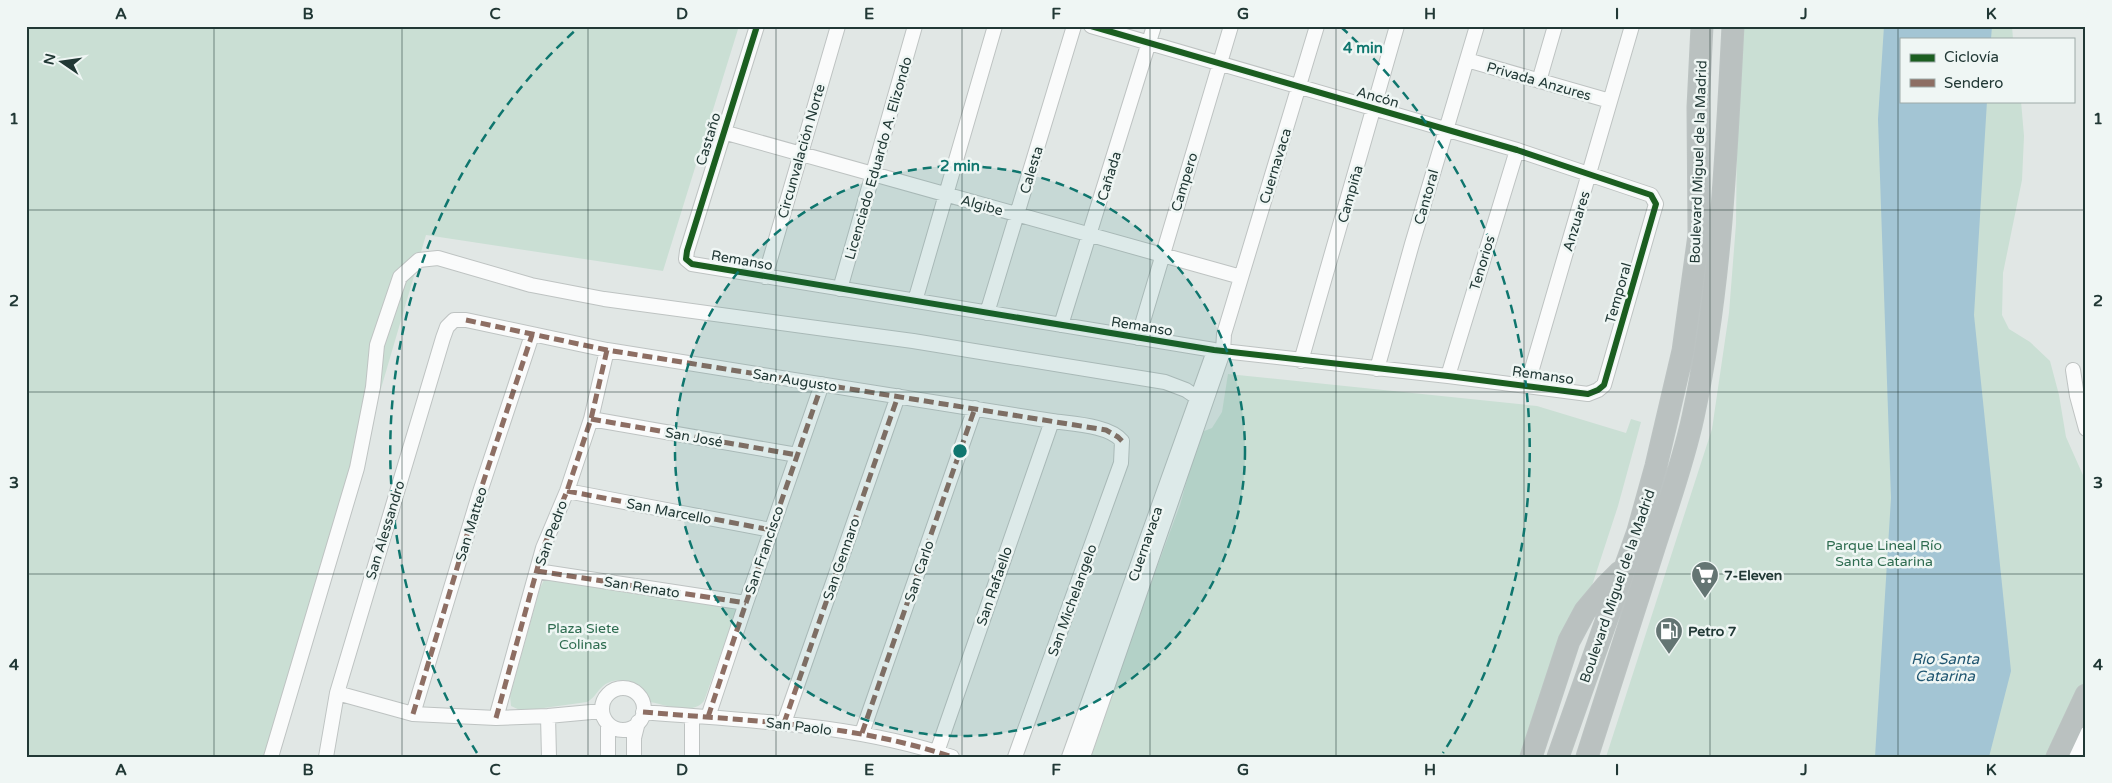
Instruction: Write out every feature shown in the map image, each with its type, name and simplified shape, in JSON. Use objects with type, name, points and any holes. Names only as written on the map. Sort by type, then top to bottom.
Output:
[{"type":"highway","name":"Boulevard Miguel de la Madrid","points":[[1558,757],[1623,569],[1638,532],[1659,457],[1683,351],[1699,235],[1698,107],[1702,26]]},
{"type":"highway","name":"Boulevard Miguel de la Madrid","points":[[1587,757],[1672,493],[1692,420],[1699,385],[1720,244],[1733,26]]},
{"type":"highway","points":[[1531,757],[1569,641],[1576,626],[1595,598],[1623,569]]},
{"type":"highway","points":[[2057,757],[2086,695]]},
{"type":"street","name":"Castaño","points":[[686,259],[722,132],[757,26]]},
{"type":"street","name":"Circunvalación Norte","points":[[765,277],[838,26]]},
{"type":"street","name":"Licenciado Eduardo A. Elizondo","points":[[840,289],[916,26]]},
{"type":"street","points":[[915,301],[995,26]]},
{"type":"street","name":"Calesta","points":[[987,313],[1074,26]]},
{"type":"street","name":"Ancón","points":[[1091,26],[1517,150],[1644,191],[1654,198]]},
{"type":"street","name":"Cañada","points":[[1061,325],[1154,26]]},
{"type":"street","name":"Campero","points":[[1138,338],[1231,26]]},
{"type":"street","name":"Cuernavaca","points":[[1069,757],[1219,351],[1316,26]]},
{"type":"street","name":"Campiña","points":[[1300,361],[1398,26]]},
{"type":"street","name":"Cantoral","points":[[1377,369],[1477,26]]},
{"type":"street","points":[[1538,81],[1555,26]]},
{"type":"street","name":"Anzuares","points":[[1527,386],[1632,26]]},
{"type":"street","name":"Privada Anzures","points":[[1467,60],[1610,101]]},
{"type":"street","name":"Algibe","points":[[722,132],[1241,278]]},
{"type":"street","name":"Tenorios","points":[[1448,376],[1517,150]]},
{"type":"street","name":"Temporal","points":[[1598,390],[1604,385],[1608,376],[1656,204],[1654,198]]},
{"type":"street","points":[[271,757],[357,468],[372,397],[377,345],[400,277],[419,260],[438,258],[531,285],[604,298],[913,341],[1165,382],[1201,400]]},
{"type":"street","name":"Remanso","points":[[686,259],[692,264],[765,277],[1219,351],[1448,376],[1588,394],[1598,390]]},
{"type":"street","name":"San Alessandro","points":[[326,757],[337,693],[447,327],[454,320],[466,320]]},
{"type":"street","name":"San Augusto","points":[[466,320],[608,350],[1106,430],[1112,432],[1122,441]]},
{"type":"street","name":"San Matteo","points":[[413,714],[479,495],[532,335]]},
{"type":"street","name":"San Pedro","points":[[496,718],[543,548],[567,492],[591,419],[608,350]]},
{"type":"street","points":[[2073,370],[2077,396],[2086,429]]},
{"type":"street","name":"San Francisco","points":[[708,717],[822,384]]},
{"type":"street","name":"San Gennaro","points":[[784,723],[898,396]]},
{"type":"street","name":"Cuernavaca","points":[[1083,757],[1201,400]]},
{"type":"street","name":"San Carlo","points":[[862,734],[975,408]]},
{"type":"street","name":"San José","points":[[591,419],[797,455]]},
{"type":"street","name":"San Rafaello","points":[[937,752],[1052,421]]},
{"type":"street","name":"San Michelangelo","points":[[1015,757],[1121,463],[1122,441]]},
{"type":"street","name":"San Marcello","points":[[567,492],[772,530]]},
{"type":"street","name":"San Renato","points":[[538,571],[746,603]]},
{"type":"street","points":[[608,757],[605,698],[615,689],[622,688],[629,688],[640,696],[643,703],[641,717],[634,738],[634,757]]},
{"type":"street","points":[[337,693],[413,714],[496,718],[548,716],[605,718],[620,729],[627,729],[641,717]]},
{"type":"street","points":[[548,716],[549,757]]},
{"type":"street","points":[[692,716],[692,757]]},
{"type":"street","name":"San Paolo","points":[[641,717],[692,716],[784,723],[862,734],[952,757]]},
{"type":"street","points":[[2074,757],[2086,734]]},
{"type":"green space","points":[[26,26],[739,26],[663,271],[426,235],[273,757],[26,757]]},
{"type":"green space","name":"Parque Lineal Río Santa Catarina","points":[[1743,26],[2012,26],[2013,38],[1900,38],[1900,102],[2021,102],[2024,136],[2022,180],[2003,273],[2002,315],[2009,329],[2030,342],[2050,361],[2059,395],[2066,437],[2086,482],[2086,706],[2059,757],[1606,757],[1712,429],[1729,313],[1736,224],[1737,135]]},
{"type":"green space","points":[[1228,374],[1537,406],[1626,433],[1631,419],[1641,422],[1618,506],[1584,610],[1520,757],[1091,757],[1143,605],[1180,505],[1192,462],[1194,435],[1212,428],[1222,412]]},
{"type":"green space","name":"Plaza Siete Colinas","points":[[550,577],[737,609],[704,701],[693,708],[686,709],[650,702],[634,683],[619,680],[609,682],[587,702],[522,711],[511,706],[510,696],[540,588],[544,580]]},
{"type":"water","name":"Río Santa Catarina","points":[[1884,26],[1992,26],[1991,38],[1900,38],[1900,102],[1987,102],[1974,315],[2011,671],[1989,757],[1875,757],[1891,498],[1878,119]]},
{"type":"marked path","points":[[466,320],[607,350],[1106,430],[1122,441]]},
{"type":"marked path","points":[[413,714],[479,495],[532,335]]},
{"type":"marked path","points":[[496,718],[543,548],[567,491],[591,419],[607,350]]},
{"type":"marked path","points":[[708,717],[822,384]]},
{"type":"marked path","points":[[784,723],[898,396]]},
{"type":"marked path","points":[[862,733],[975,408]]},
{"type":"marked path","points":[[591,419],[797,455]]},
{"type":"marked path","points":[[567,491],[771,530]]},
{"type":"marked path","points":[[537,571],[746,603]]},
{"type":"marked path","points":[[643,712],[760,721],[838,730],[876,737],[952,757]]},
{"type":"cycle path","points":[[757,26],[687,251],[686,259],[692,264],[1214,350],[1448,376],[1588,394],[1604,385],[1656,204],[1651,195],[1517,150],[1091,26]]},
{"type":"place","name":"7-Eleven","points":[[1705,599]]},
{"type":"place","name":"Petro 7","points":[[1669,655]]}]
